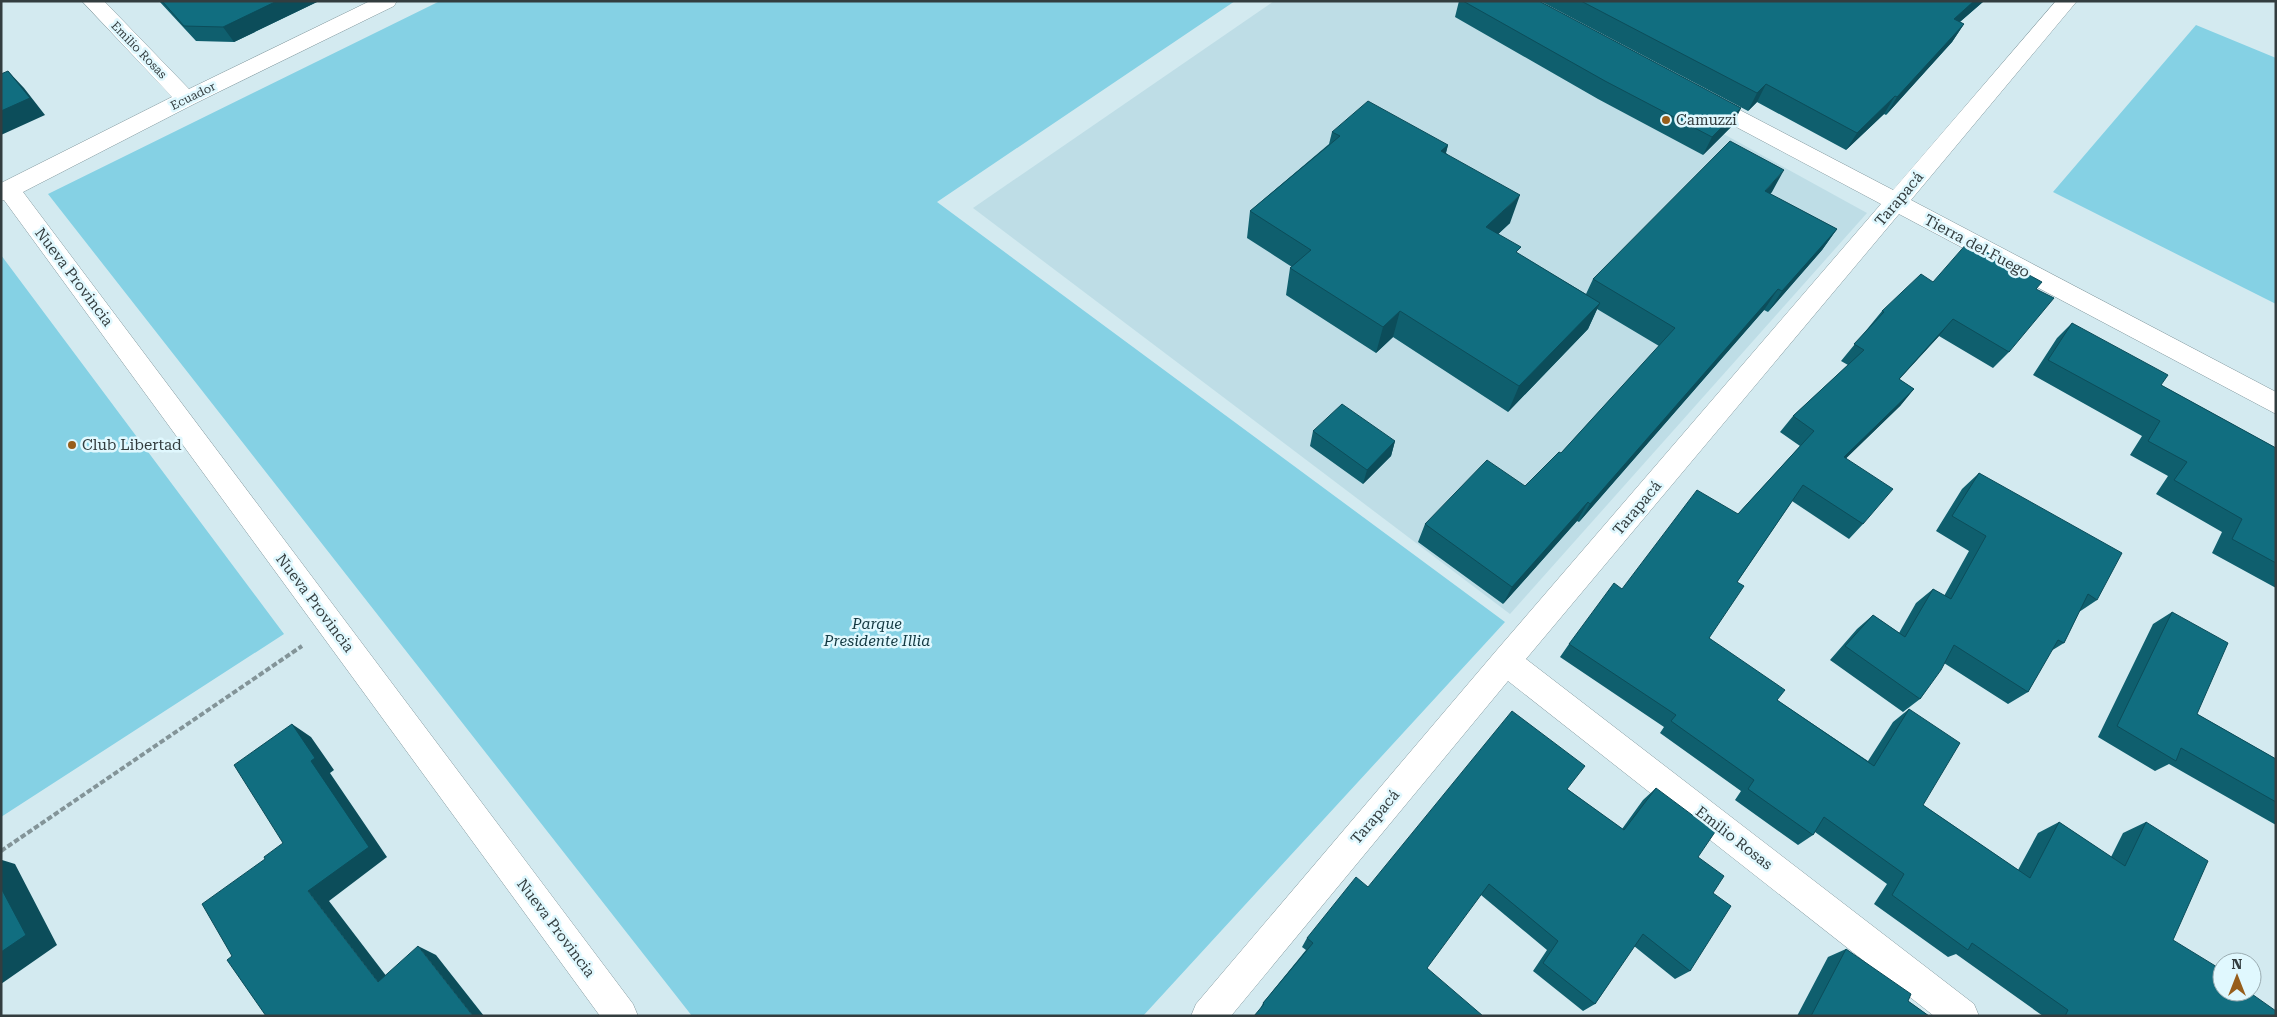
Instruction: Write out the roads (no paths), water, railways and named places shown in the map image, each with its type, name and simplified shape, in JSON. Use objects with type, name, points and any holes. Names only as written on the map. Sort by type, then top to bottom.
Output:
[{"type":"street","name":"Emilio Rosas","points":[[92,1],[186,99]]},
{"type":"street","name":"Ecuador","points":[[5,192],[186,99],[387,1]]},
{"type":"street","name":"Tarapacá","points":[[1208,1016],[1506,661],[1896,203],[2055,4]]},
{"type":"street","name":"Tierra del Fuego","points":[[1686,90],[2276,404]]},
{"type":"street","name":"Nueva Provincia","points":[[5,192],[332,626],[621,1016]]},
{"type":"street","name":"Emilio Rosas","points":[[1506,661],[1962,1016]]},
{"type":"place","name":"Camuzzi","points":[[1666,120]]},
{"type":"place","name":"Club Libertad","points":[[72,445]]},
{"type":"park label","name":"Parque Presidente Illia","points":[[877,632]]}]
